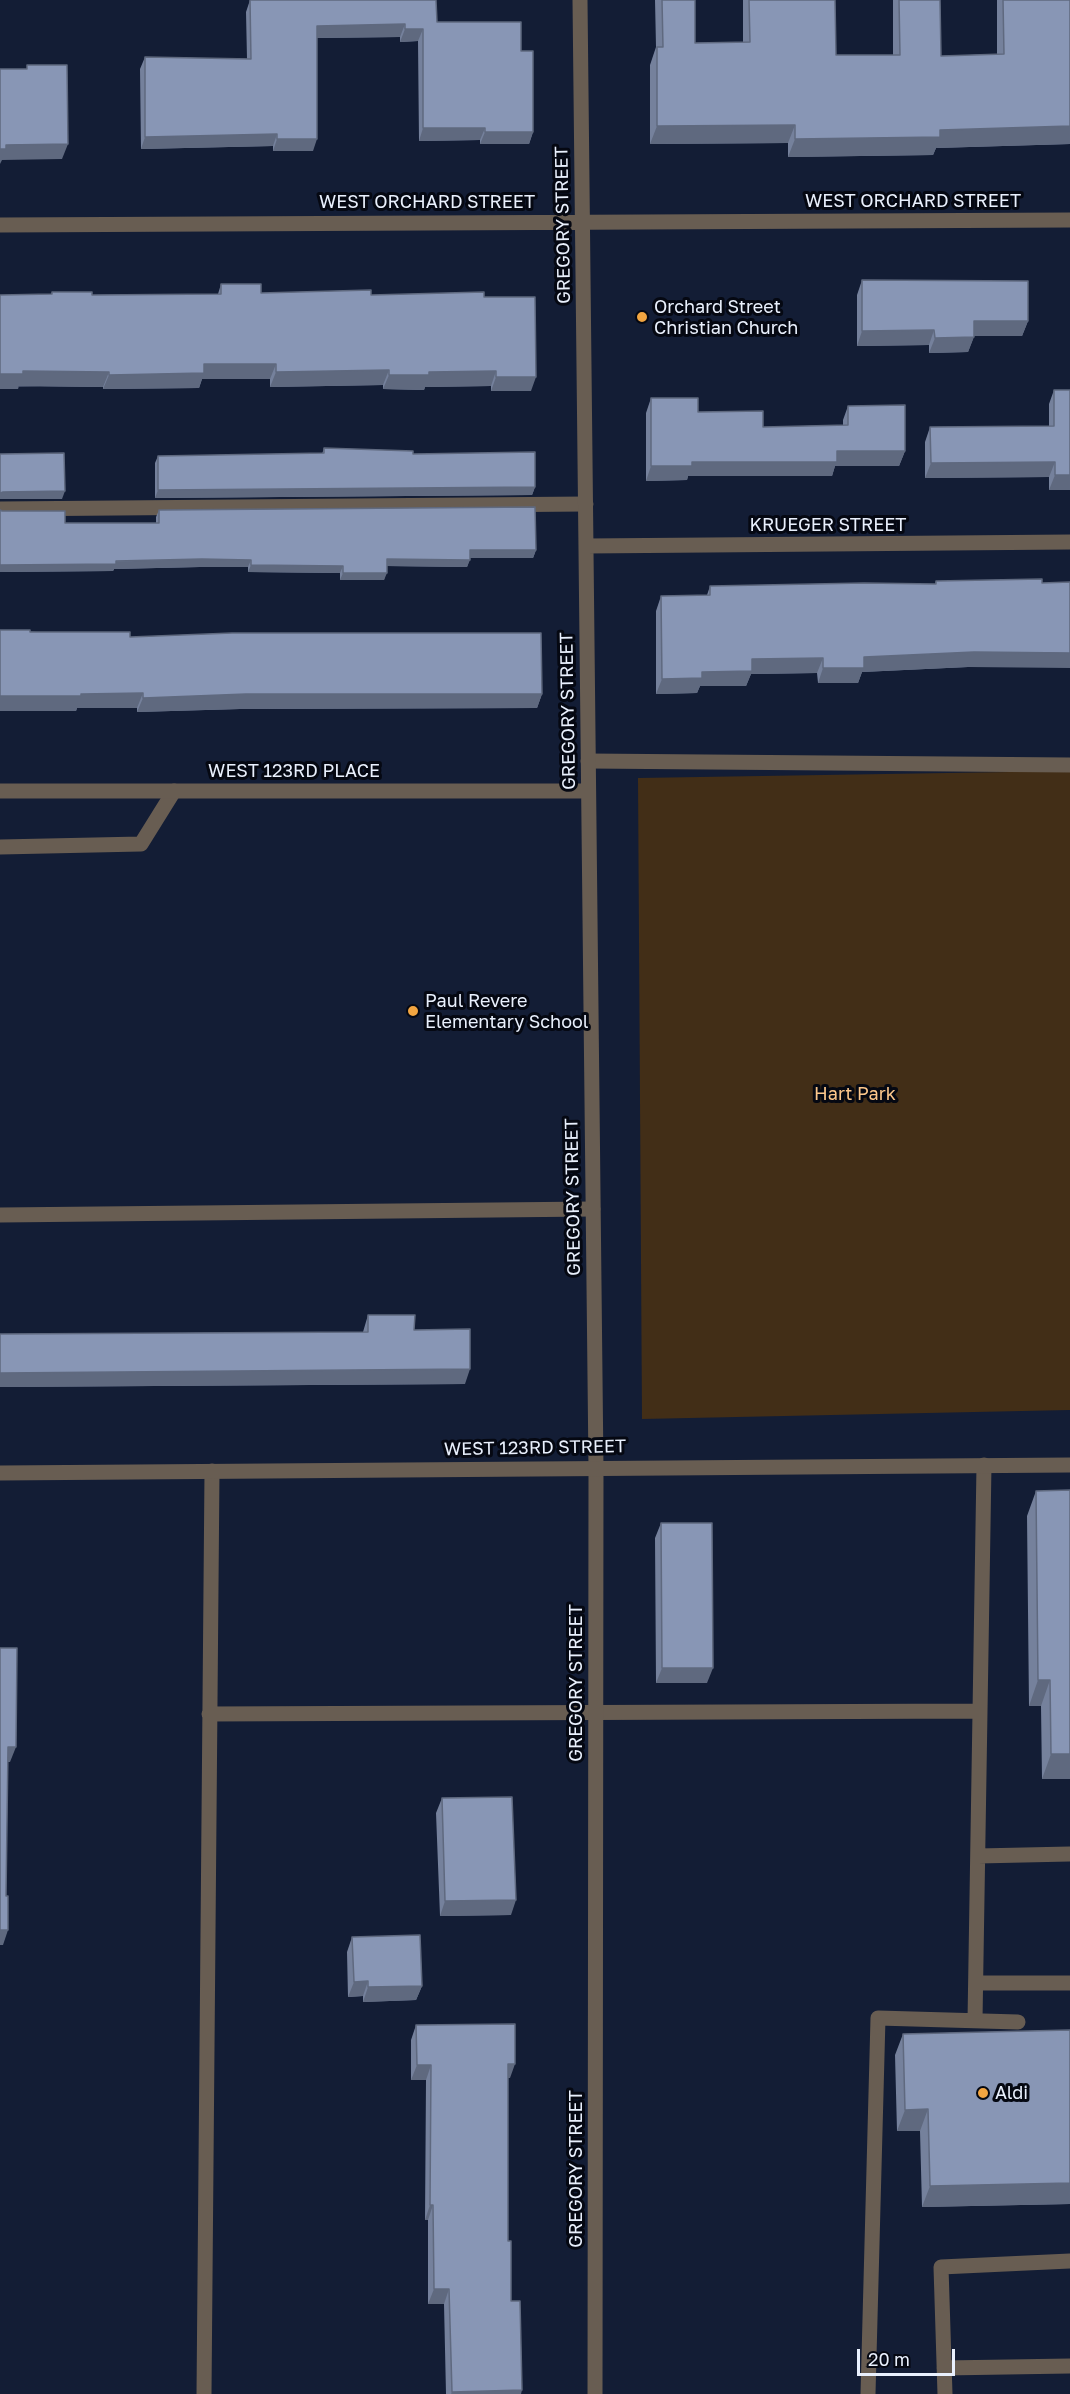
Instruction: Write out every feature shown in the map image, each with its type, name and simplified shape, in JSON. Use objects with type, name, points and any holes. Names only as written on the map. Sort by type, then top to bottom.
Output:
[{"type":"street","name":"GREGORY STREET","points":[[580,0],[596,1467],[596,2394]]},
{"type":"street","name":"WEST ORCHARD STREET","points":[[0,225],[1070,220]]},
{"type":"street","points":[[0,509],[586,504]]},
{"type":"street","name":"KRUEGER STREET","points":[[586,546],[1070,542]]},
{"type":"street","points":[[588,760],[1070,765]]},
{"type":"street","name":"WEST 123RD PLACE","points":[[0,791],[588,790]]},
{"type":"street","points":[[0,847],[141,844],[174,791]]},
{"type":"street","points":[[0,1215],[593,1209]]},
{"type":"street","points":[[975,2020],[984,1465]]},
{"type":"street","name":"WEST 123RD STREET","points":[[0,1473],[1070,1465]]},
{"type":"street","points":[[204,2394],[212,1471]]},
{"type":"street","points":[[210,1714],[980,1711]]},
{"type":"street","points":[[978,1856],[1070,1854]]},
{"type":"street","points":[[976,1983],[1070,1983]]},
{"type":"street","points":[[868,2394],[878,2018],[1018,2022]]},
{"type":"street","points":[[945,2394],[941,2267],[1070,2261]]},
{"type":"street","points":[[944,2368],[1070,2366]]},
{"type":"green space","name":"Hart Park","points":[[1070,771],[1070,1410],[642,1419],[638,778]]},
{"type":"building","points":[[250,0],[436,0],[437,22],[521,22],[521,51],[533,51],[533,132],[485,132],[485,128],[423,128],[423,29],[405,29],[405,24],[317,26],[317,139],[277,139],[277,134],[145,137],[145,57],[251,59]]},
{"type":"building","points":[[662,0],[695,0],[695,43],[750,42],[749,0],[835,0],[836,55],[900,55],[899,0],[940,0],[941,56],[1004,54],[1003,0],[1070,0],[1070,126],[940,130],[940,137],[795,139],[795,125],[657,126],[657,47],[663,47]]},
{"type":"building","points":[[27,65],[67,65],[68,144],[6,145],[6,149],[0,149],[0,69],[27,69]]},
{"type":"building","points":[[862,280],[1028,281],[1028,321],[974,321],[974,337],[935,338],[934,330],[862,331]]},
{"type":"building","points":[[221,284],[261,284],[261,293],[371,290],[371,295],[484,292],[484,297],[535,297],[536,377],[496,377],[496,371],[429,372],[429,375],[389,375],[389,370],[276,372],[276,364],[204,364],[204,373],[109,375],[109,372],[23,371],[23,374],[0,374],[0,295],[52,294],[52,292],[92,292],[92,295],[221,294]]},
{"type":"building","points":[[1054,390],[1070,390],[1070,475],[1055,475],[1055,462],[931,463],[930,427],[1054,426]]},
{"type":"building","points":[[651,398],[698,398],[698,412],[763,411],[763,427],[848,425],[848,406],[905,405],[905,451],[837,451],[837,462],[692,462],[692,466],[651,466]]},
{"type":"building","points":[[324,448],[413,451],[413,454],[535,452],[535,487],[158,490],[158,456],[324,453]]},
{"type":"building","points":[[64,453],[65,491],[0,493],[0,454]]},
{"type":"building","points":[[535,507],[536,550],[470,550],[470,560],[387,559],[387,573],[343,573],[343,566],[251,565],[251,560],[202,559],[116,561],[116,564],[0,565],[0,510],[65,511],[65,523],[159,523],[159,510]]},
{"type":"building","points":[[1042,579],[1042,583],[1070,582],[1070,653],[974,652],[864,657],[864,668],[823,668],[823,658],[752,659],[752,671],[702,672],[702,678],[662,679],[661,596],[710,595],[710,586],[936,584],[936,581]]},
{"type":"building","points":[[0,630],[130,632],[130,637],[232,633],[541,633],[542,694],[246,694],[143,698],[143,693],[0,696]]},
{"type":"building","points":[[368,1315],[415,1315],[414,1330],[470,1329],[470,1369],[0,1373],[0,1334],[368,1332]]},
{"type":"building","points":[[1070,1490],[1070,1754],[1051,1754],[1050,1680],[1038,1680],[1036,1491]]},
{"type":"building","points":[[661,1523],[712,1523],[713,1668],[662,1668]]},
{"type":"building","points":[[0,1648],[17,1648],[16,1747],[8,1747],[6,1896],[8,1896],[8,1930],[0,1930]]},
{"type":"building","points":[[512,1797],[516,1900],[445,1901],[442,1798]]},
{"type":"building","points":[[420,1935],[422,1986],[368,1987],[368,1981],[354,1982],[352,1937]]},
{"type":"building","points":[[515,2024],[515,2064],[508,2064],[508,2241],[511,2241],[511,2301],[520,2301],[522,2390],[452,2392],[449,2289],[434,2289],[433,2205],[430,2205],[431,2065],[417,2065],[416,2025]]},
{"type":"building","name":"Aldi","points":[[1070,2030],[1070,2183],[930,2186],[928,2109],[905,2110],[903,2034]]},
{"type":"place","name":"Orchard Street Christian Church","points":[[642,317]]},
{"type":"place","name":"Paul Revere Elementary School","points":[[413,1011]]},
{"type":"place","name":"Aldi","points":[[983,2093]]}]
